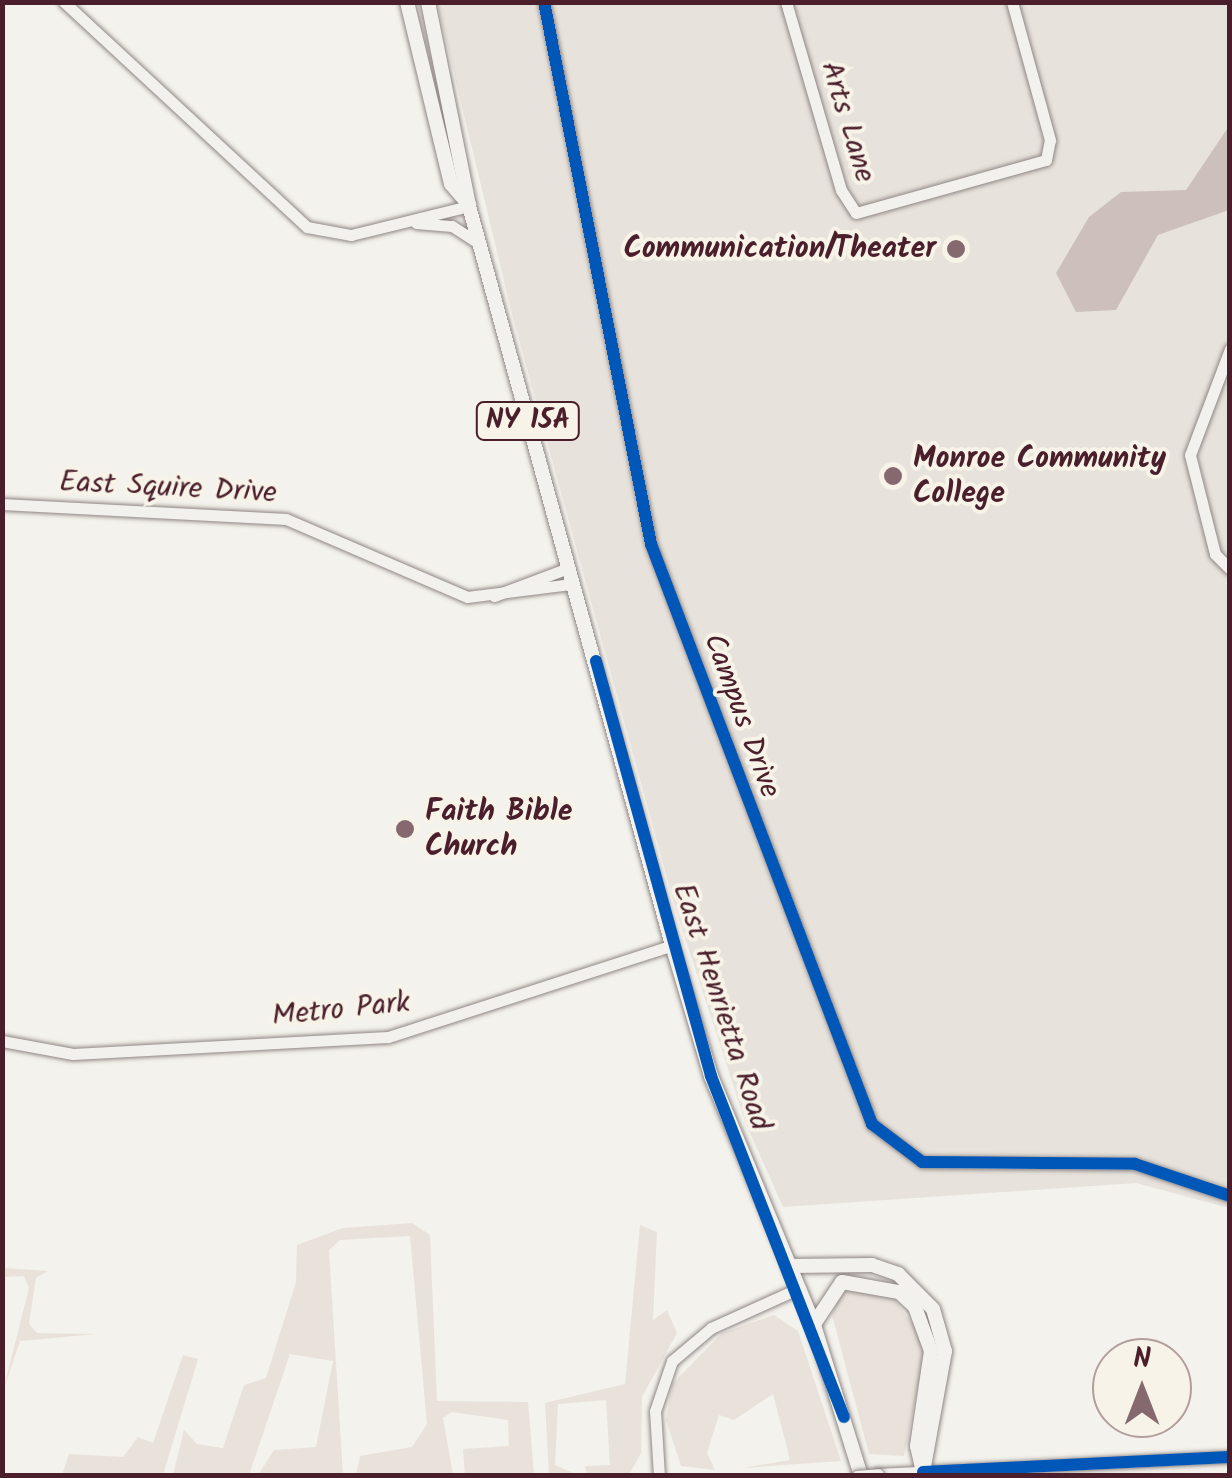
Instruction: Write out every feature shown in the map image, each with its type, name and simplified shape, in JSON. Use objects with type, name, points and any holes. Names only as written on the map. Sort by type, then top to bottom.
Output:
[{"type":"main road","name":"East Henrietta Road","points":[[407,2],[451,184],[469,206]]},
{"type":"main road","name":"East Henrietta Road","points":[[428,2],[469,206],[672,945],[724,1113],[814,1325],[859,1476]]},
{"type":"main road","points":[[791,1266],[872,1265],[898,1274],[933,1309],[945,1351],[923,1474]]},
{"type":"main road","points":[[814,1325],[842,1282],[899,1292],[915,1308],[931,1351],[918,1446],[923,1474]]},
{"type":"street","points":[[64,2],[293,220],[343,235],[469,206]]},
{"type":"street","name":"Campus Drive","points":[[544,2],[651,544],[872,1124],[922,1162],[1135,1164],[1230,1196]]},
{"type":"street","name":"Arts Lane","points":[[786,2],[846,207],[856,213],[1038,163],[1050,152],[1012,2]]},
{"type":"street","points":[[392,225],[448,225],[480,244]]},
{"type":"street","points":[[1230,349],[1190,455],[1215,554],[1230,569]]},
{"type":"street","name":"East Squire Drive","points":[[2,504],[270,516],[443,592],[494,596],[572,584]]},
{"type":"street","name":"East Squire Drive","points":[[494,596],[568,568]]},
{"type":"street","name":"Metro Park","points":[[2,1040],[73,1054],[388,1036],[672,945]]},
{"type":"street","points":[[659,1476],[656,1411],[672,1361],[711,1328],[799,1288]]},
{"type":"street","points":[[859,1476],[1230,1457]]},
{"type":"shaded area","name":"Monroe Community College","points":[[437,3],[1229,3],[1229,1208],[1136,1183],[783,1207],[746,1124],[676,910],[512,314]]},
{"type":"shaded area","points":[[1229,126],[1229,210],[1158,235],[1116,310],[1076,312],[1056,273],[1089,217],[1121,192],[1186,190]]},
{"type":"shaded area","points":[[412,1223],[430,1235],[437,1401],[528,1402],[534,1475],[465,1475],[463,1449],[509,1446],[508,1420],[452,1412],[443,1418],[453,1475],[356,1475],[360,1456],[412,1447],[427,1424],[410,1236],[340,1240],[329,1250],[343,1475],[258,1475],[274,1450],[316,1447],[333,1361],[290,1354],[249,1475],[173,1475],[184,1430],[197,1444],[223,1448],[244,1385],[266,1378],[296,1282],[297,1245],[343,1228]]},
{"type":"shaded area","points":[[640,1225],[657,1232],[653,1320],[667,1310],[677,1333],[642,1397],[641,1453],[630,1473],[587,1475],[585,1466],[610,1465],[606,1400],[558,1404],[555,1465],[573,1473],[549,1475],[545,1403],[625,1384]]},
{"type":"shaded area","points":[[3,1268],[48,1271],[36,1278],[29,1324],[37,1333],[97,1334],[20,1341],[3,1391],[29,1288],[24,1276],[3,1277]]},
{"type":"shaded area","points":[[854,1287],[890,1294],[927,1343],[904,1456],[869,1454],[832,1315],[839,1295]]},
{"type":"shaded area","points":[[774,1315],[798,1331],[841,1461],[742,1468],[790,1460],[773,1394],[734,1420],[719,1415],[707,1453],[715,1470],[681,1466],[666,1420],[672,1384],[722,1333]]},
{"type":"shaded area","points":[[183,1355],[198,1359],[163,1475],[62,1475],[69,1454],[123,1457],[138,1437],[153,1443]]},
{"type":"cycle path","points":[[544,2],[651,544],[872,1124],[922,1162],[1135,1164],[1230,1196]]},
{"type":"cycle path","points":[[596,661],[711,1076],[844,1417]]},
{"type":"cycle path","points":[[923,1472],[1230,1457]]},
{"type":"place","name":"Communication/Theater","points":[[956,249]]},
{"type":"place","name":"Monroe Community College","points":[[893,476]]},
{"type":"place","name":"Faith Bible Church","points":[[405,829]]}]
